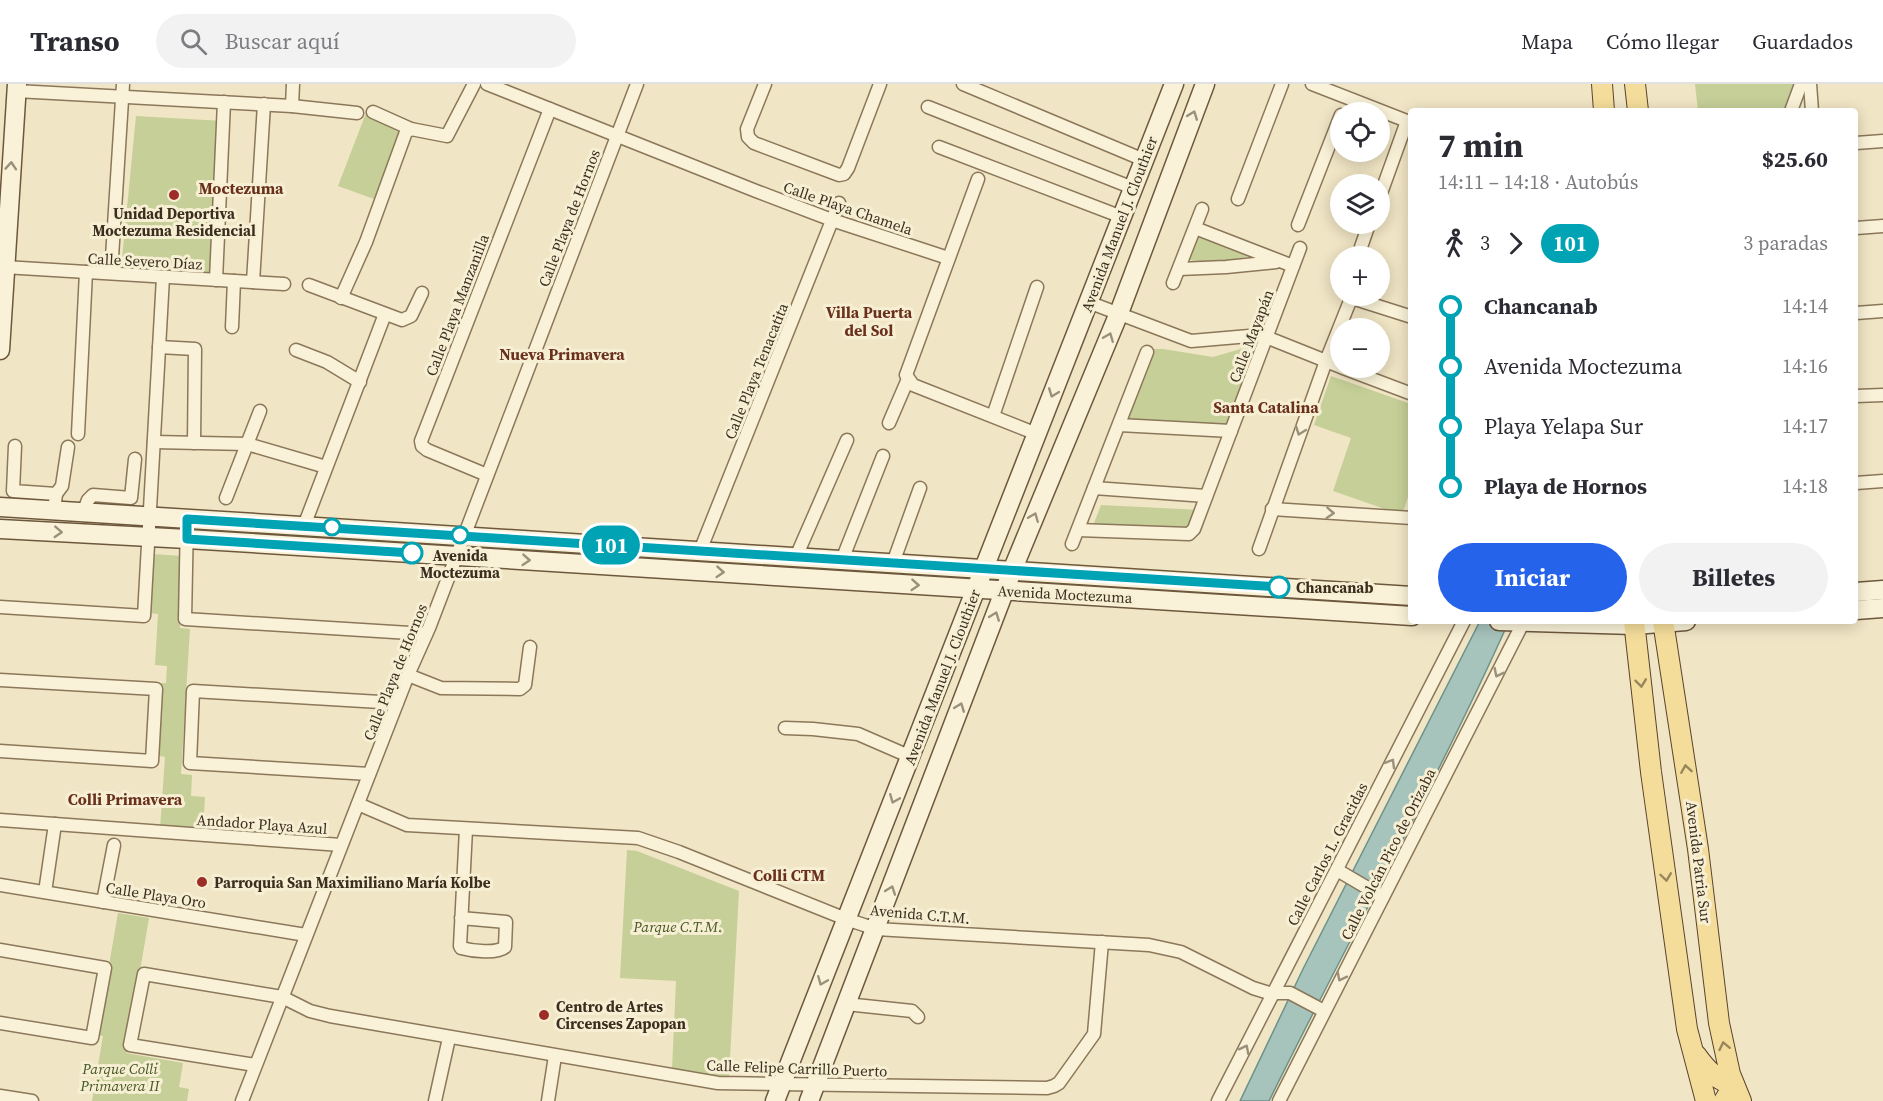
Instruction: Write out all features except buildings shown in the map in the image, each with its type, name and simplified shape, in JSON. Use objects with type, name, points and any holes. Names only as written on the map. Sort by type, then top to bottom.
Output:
[{"type":"main road","points":[[1602,84],[1604,108]]},
{"type":"main road","points":[[1635,84],[1638,108]]},
{"type":"main road","points":[[1634,624],[1653,783],[1687,1029],[1706,1101]]},
{"type":"main road","name":"Avenida Patria Sur","points":[[1663,624],[1698,849],[1719,1023],[1733,1096]]},
{"type":"main road","points":[[1691,1048],[1702,1064],[1725,1083],[1733,1096]]},
{"type":"street","points":[[292,106],[293,84]]},
{"type":"street","points":[[373,112],[411,129],[447,136],[474,84]]},
{"type":"street","name":"Calle Playa Chamela","points":[[487,84],[832,220],[948,258]]},
{"type":"street","name":"Calle Playa de Hornos","points":[[242,1101],[426,634],[636,84]]},
{"type":"street","points":[[765,84],[747,129],[748,137],[754,143],[839,175],[844,174],[848,168],[880,84]]},
{"type":"street","points":[[963,84],[1144,160]]},
{"type":"street","name":"Avenida Manuel J. Clouthier","points":[[778,1093],[1174,84]]},
{"type":"street","name":"Avenida Manuel J. Clouthier","points":[[812,1093],[1012,571],[1119,313],[1205,84]]},
{"type":"street","points":[[1238,199],[1282,84]]},
{"type":"street","points":[[1312,84],[1408,122]]},
{"type":"street","points":[[1792,108],[1801,84]]},
{"type":"street","points":[[1810,84],[1812,108]]},
{"type":"street","points":[[0,350],[16,87],[122,90],[224,102],[357,113]]},
{"type":"street","points":[[111,273],[122,90]]},
{"type":"street","points":[[1346,102],[1347,98]]},
{"type":"street","points":[[216,280],[224,102]]},
{"type":"street","points":[[253,282],[264,104]]},
{"type":"street","points":[[928,107],[1133,188]]},
{"type":"street","name":"Calle Playa Manzanilla","points":[[487,474],[427,450],[422,446],[421,441],[550,108]]},
{"type":"street","points":[[1389,174],[1408,125]]},
{"type":"street","points":[[342,298],[366,242],[406,132],[411,129]]},
{"type":"street","points":[[1155,132],[1183,142]]},
{"type":"street","points":[[1858,143],[1883,141]]},
{"type":"street","points":[[1298,225],[1330,144]]},
{"type":"street","points":[[939,147],[1122,217]]},
{"type":"street","points":[[978,178],[906,371],[913,385],[1037,434]]},
{"type":"street","name":"Calle Playa Tenacatita","points":[[700,550],[839,203]]},
{"type":"street","points":[[1173,283],[1202,209]]},
{"type":"street","points":[[1858,228],[1883,226]]},
{"type":"street","points":[[1195,228],[1288,264]]},
{"type":"street","name":"Calle Mayapán","points":[[1078,530],[1189,534],[1194,529],[1266,338],[1288,264],[1300,248]]},
{"type":"street","points":[[1179,269],[1288,264]]},
{"type":"street","name":"Calle Severo Díaz","points":[[4,267],[284,284]]},
{"type":"street","points":[[78,434],[86,272]]},
{"type":"street","points":[[0,607],[144,616],[163,277]]},
{"type":"street","points":[[232,327],[234,281]]},
{"type":"street","points":[[309,285],[402,320],[411,316],[422,293]]},
{"type":"street","points":[[993,416],[1037,287]]},
{"type":"street","points":[[1088,302],[1191,341],[1260,335],[1330,362]]},
{"type":"street","points":[[1259,549],[1326,361],[1348,306]]},
{"type":"street","points":[[1379,306],[1408,316]]},
{"type":"street","points":[[1858,313],[1883,311]]},
{"type":"street","points":[[304,526],[385,314]]},
{"type":"street","points":[[159,347],[195,349],[194,443]]},
{"type":"street","points":[[296,350],[327,362],[360,382]]},
{"type":"street","points":[[1072,544],[1147,352]]},
{"type":"street","points":[[1371,378],[1408,392]]},
{"type":"street","points":[[889,423],[908,379]]},
{"type":"street","points":[[1858,396],[1883,395]]},
{"type":"street","points":[[226,498],[260,411]]},
{"type":"street","points":[[1119,425],[1231,431]]},
{"type":"street","points":[[796,557],[847,440]]},
{"type":"street","points":[[154,442],[248,444],[326,467]]},
{"type":"street","points":[[15,446],[14,491],[55,502],[62,486],[68,447]]},
{"type":"street","points":[[842,560],[883,456]]},
{"type":"street","points":[[82,513],[87,500],[93,495],[131,498],[135,459]]},
{"type":"street","points":[[1858,483],[1883,481]]},
{"type":"street","points":[[893,563],[920,488]]},
{"type":"street","points":[[1094,488],[1206,496]]},
{"type":"street","name":"Avenida Moctezuma","points":[[0,507],[55,502],[82,513],[1408,596]]},
{"type":"street","points":[[1272,509],[1408,516]]},
{"type":"street","points":[[187,519],[185,619],[426,634]]},
{"type":"street","name":"Avenida Moctezuma","points":[[0,529],[1408,616]]},
{"type":"street","points":[[1858,592],[1883,590]]},
{"type":"street","points":[[1858,610],[1883,608]]},
{"type":"street","name":"Calle Carlos L. Gracidas","points":[[1218,1101],[1274,993],[1342,872],[1463,624]]},
{"type":"street","name":"Calle Volcán Pico de Orizaba","points":[[1279,1101],[1321,1009],[1519,624]]},
{"type":"street","points":[[408,675],[432,686],[451,689],[524,688],[530,646]]},
{"type":"street","points":[[0,680],[156,689],[152,761],[0,751]]},
{"type":"street","points":[[369,774],[190,763],[193,691],[397,704]]},
{"type":"street","points":[[785,728],[858,734],[911,757]]},
{"type":"street","name":"Avenida C.T.M.","points":[[358,804],[407,825],[638,838],[876,929],[1149,945],[1175,950],[1253,988],[1274,993],[1290,993],[1321,1009]]},
{"type":"street","name":"Andador Playa Azul","points":[[0,820],[341,846]]},
{"type":"street","points":[[45,892],[55,824]]},
{"type":"street","points":[[461,918],[506,921],[504,950],[461,948],[461,918],[466,829]]},
{"type":"street","points":[[103,902],[114,846]]},
{"type":"street","points":[[1342,872],[1380,895]]},
{"type":"street","name":"Calle Playa Oro","points":[[0,885],[306,935]]},
{"type":"street","name":"Calle Felipe Carrillo Puerto","points":[[255,1065],[130,1045],[144,974],[282,997],[310,1011],[330,1016],[778,1093],[1054,1086],[1069,1072],[1094,1034],[1102,942]]},
{"type":"street","points":[[0,950],[105,968],[92,1038],[0,1023]]},
{"type":"street","points":[[846,1004],[912,1011],[918,1017]]},
{"type":"street","points":[[435,1101],[449,1038]]},
{"type":"street","points":[[548,1101],[555,1056]]},
{"type":"street","points":[[0,1096],[32,1101]]},
{"type":"green space","points":[[1695,84],[1795,84],[1786,108],[1698,108]]},
{"type":"green space","points":[[366,113],[401,127],[374,199],[338,186]]},
{"type":"green space","name":"Unidad Deportiva Moctezuma Residencial","points":[[136,116],[223,121],[215,275],[121,269]]},
{"type":"green space","points":[[1196,232],[1250,256],[1218,261],[1186,259]]},
{"type":"green space","points":[[1265,342],[1231,431],[1119,425],[1151,349],[1213,357]]},
{"type":"green space","points":[[1330,378],[1337,378],[1408,403],[1408,497],[1402,515],[1333,491],[1351,438],[1314,425]]},
{"type":"green space","points":[[1101,505],[1201,510],[1189,534],[1091,531]]},
{"type":"green space","points":[[153,554],[182,556],[180,628],[190,629],[181,774],[192,775],[191,796],[205,797],[203,831],[160,829],[165,757],[154,755],[158,683],[166,683],[167,666],[155,665],[158,614],[149,613]]},
{"type":"green space","name":"Parque C.T.M.","points":[[627,850],[637,851],[739,891],[729,1077],[672,1070],[676,981],[620,978]]},
{"type":"green space","name":"Parque Colli Primavera II","points":[[118,913],[149,918],[126,1053],[183,1063],[179,1087],[189,1089],[187,1101],[92,1101],[103,1036],[97,1035]]},
{"type":"water","points":[[1478,624],[1508,624],[1422,802],[1269,1101],[1240,1101],[1303,969]]},
{"type":"bus line","name":"101","points":[[412,553],[187,539],[187,519],[1279,587]]},
{"type":"place","name":"Unidad Deportiva Moctezuma Residencial","points":[[174,195]]},
{"type":"place","name":"Avenida Moctezuma","points":[[460,535]]},
{"type":"place","name":"Chancanab","points":[[1279,587]]},
{"type":"place","name":"Parroquia San Maximiliano María Kolbe","points":[[202,882]]},
{"type":"place","name":"Centro de Artes Circenses Zapopan","points":[[544,1015]]},
{"type":"district","name":"Moctezuma","points":[[241,188]]},
{"type":"district","name":"Villa Puerta del Sol","points":[[869,321]]},
{"type":"district","name":"Nueva Primavera","points":[[562,354]]},
{"type":"district","name":"Santa Catalina","points":[[1266,407]]},
{"type":"district","name":"Colli Primavera","points":[[125,799]]},
{"type":"district","name":"Colli CTM","points":[[789,875]]}]
